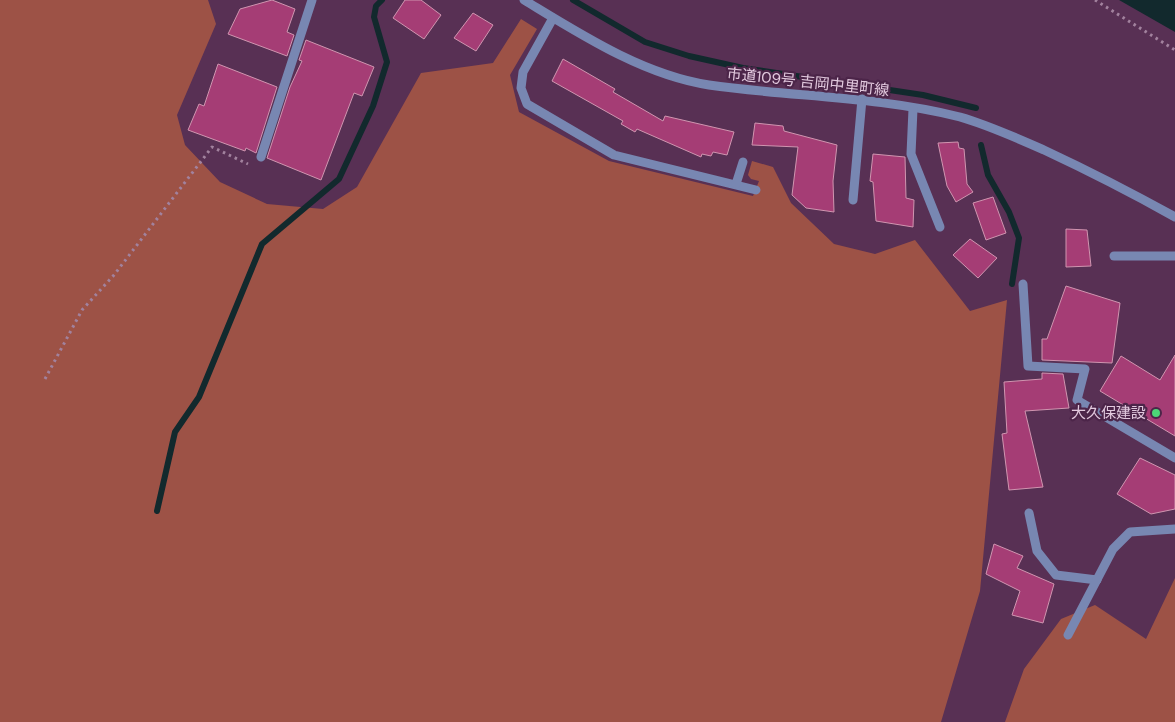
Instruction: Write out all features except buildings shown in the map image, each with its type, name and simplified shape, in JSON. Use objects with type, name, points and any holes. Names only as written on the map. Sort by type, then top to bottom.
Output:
[{"type":"street","points":[[261,157],[312,0]]},
{"type":"street","name":"市道109号 吉岡中里町線","points":[[524,0],[620,54],[664,73],[681,78],[708,85],[862,99],[960,117],[1015,137],[1106,179],[1175,217]]},
{"type":"street","points":[[553,18],[522,72],[522,88],[527,104],[614,155],[756,190]]},
{"type":"street","points":[[853,200],[862,99]]},
{"type":"street","points":[[913,109],[912,154],[940,227]]},
{"type":"street","points":[[736,184],[743,162]]},
{"type":"street","points":[[1114,256],[1175,256]]},
{"type":"street","points":[[1023,284],[1028,366],[1085,369],[1077,400],[1175,458]]},
{"type":"street","points":[[1029,513],[1037,550],[1056,575],[1096,580]]},
{"type":"street","points":[[1068,635],[1112,549],[1130,532],[1175,529]]},
{"type":"path","points":[[1095,0],[1175,50]]},
{"type":"path","points":[[45,379],[82,310],[114,276],[212,147],[253,167],[261,157]]},
{"type":"shaded area","points":[[0,0],[208,0],[216,24],[177,115],[185,145],[220,182],[267,204],[323,209],[357,187],[421,73],[493,63],[521,19],[537,29],[510,75],[519,112],[609,161],[753,196],[759,181],[751,179],[748,175],[752,161],[773,167],[791,203],[834,244],[875,254],[915,240],[970,311],[1007,300],[980,591],[941,722],[0,722]]},
{"type":"shaded area","points":[[1119,0],[1175,0],[1175,32]]},
{"type":"shaded area","points":[[1175,578],[1175,722],[1005,722],[1024,669],[1061,619],[1095,605],[1146,639]]},
{"type":"waterway","points":[[157,511],[175,432],[199,397],[262,244],[339,179],[373,106],[387,62],[374,17],[376,6],[382,0]]},
{"type":"waterway","points":[[573,0],[645,42],[689,56],[743,68],[923,95],[976,108]]},
{"type":"waterway","points":[[981,145],[988,175],[1009,212],[1019,238],[1012,284]]},
{"type":"place","name":"大久保建設","points":[[1156,413]]}]
